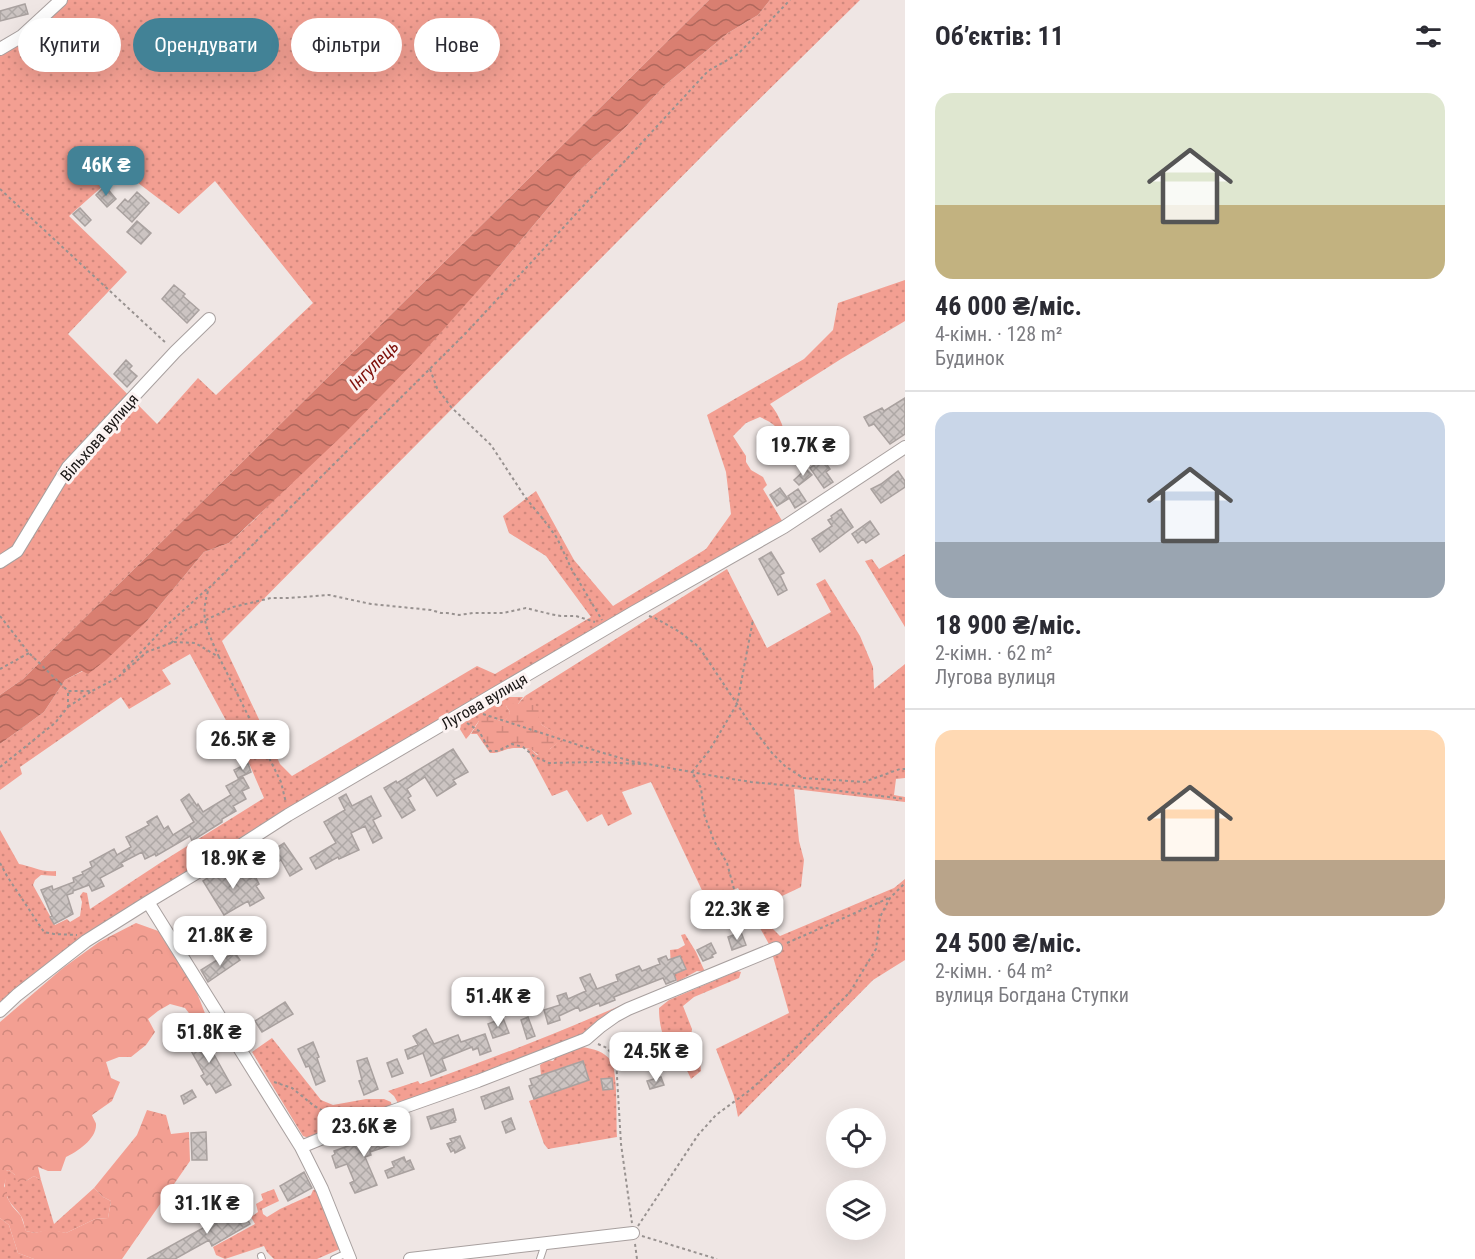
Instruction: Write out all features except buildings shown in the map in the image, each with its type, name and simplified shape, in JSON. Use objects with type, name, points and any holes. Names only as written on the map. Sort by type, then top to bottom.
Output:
[{"type":"street","points":[[0,49],[22,36],[61,0]]},
{"type":"street","name":"Вільхова вулиця","points":[[0,562],[17,551],[68,467],[175,352],[209,319]]},
{"type":"street","name":"Лугова вулиця","points":[[0,1011],[86,941],[148,902],[288,815],[634,612],[784,528],[905,447]]},
{"type":"street","points":[[148,902],[301,1147],[322,1189],[349,1256]]},
{"type":"street","points":[[301,1147],[359,1123],[586,1039],[615,1016],[776,948]]},
{"type":"street","points":[[410,1259],[633,1233]]},
{"type":"lane","points":[[540,1259],[545,1244]]},
{"type":"lane","points":[[334,1259],[349,1256]]},
{"type":"path","points":[[117,678],[166,626],[209,588],[465,334],[708,71],[738,54],[790,0]]},
{"type":"path","points":[[0,189],[175,352]]},
{"type":"path","points":[[171,643],[187,629],[233,607],[271,598],[328,595],[371,604],[459,615],[503,613],[526,608],[604,623],[543,519],[525,497],[491,446],[451,407],[437,388],[430,369]]},
{"type":"path","points":[[209,588],[204,604],[205,624],[281,782],[288,815]]},
{"type":"path","points":[[634,612],[655,618],[680,632],[699,647],[772,753],[785,766],[803,778],[864,782],[905,769]]},
{"type":"path","points":[[0,616],[29,653],[68,691],[93,691]]},
{"type":"path","points":[[692,772],[709,751],[737,704],[753,620]]},
{"type":"path","points":[[0,767],[55,723],[68,708],[117,678],[147,652],[174,642],[195,643],[219,657]]},
{"type":"path","points":[[0,669],[29,653]]},
{"type":"path","points":[[68,691],[68,708]]},
{"type":"path","points":[[466,712],[489,715],[600,752],[646,764],[751,782],[905,799]]},
{"type":"path","points":[[453,719],[479,731],[490,751],[498,751],[512,744],[522,747],[535,757],[549,763],[646,764]]},
{"type":"path","points":[[692,772],[701,788],[704,814],[714,841],[727,863],[734,890]]},
{"type":"path","points":[[0,863],[44,932],[80,935],[86,941]]},
{"type":"path","points":[[633,1233],[698,1134],[716,1115],[750,1090],[790,1054],[850,992],[876,949],[880,917],[890,898],[905,883]]},
{"type":"path","points":[[776,948],[890,898]]},
{"type":"path","points":[[586,1039],[607,1048],[616,1060],[621,1144],[637,1259]]},
{"type":"path","points":[[258,1076],[292,1088],[326,1112],[359,1123]]},
{"type":"path","points":[[633,1233],[717,1259]]},
{"type":"green space","points":[[68,0],[709,0],[23,679],[0,695],[0,55],[18,45],[18,72],[121,72],[121,18],[49,18]],"holes":[[[121,170],[179,214],[215,181],[313,303],[216,395],[198,378],[157,424],[68,334],[127,272],[69,216]]]},
{"type":"green space","points":[[770,0],[860,0],[723,135],[222,641],[280,764],[292,776],[477,666],[495,674],[591,617],[546,556],[509,533],[503,516],[536,491],[574,560],[613,606],[706,549],[731,514],[726,472],[707,415],[804,359],[833,330],[838,303],[905,280],[905,321],[770,404],[791,442],[792,448],[789,451],[778,429],[760,417],[746,423],[733,436],[746,456],[746,462],[751,470],[763,477],[767,485],[763,489],[784,524],[143,901],[0,1007],[0,830],[19,864],[56,871],[56,876],[41,875],[33,885],[55,925],[67,919],[70,922],[80,916],[82,902],[80,896],[83,892],[87,893],[90,909],[264,798],[248,761],[190,654],[162,670],[171,684],[129,709],[121,697],[20,767],[22,774],[0,790],[0,744],[44,712],[65,680],[83,671],[147,621],[204,552],[229,543],[254,520],[497,269],[578,172],[624,129],[665,85],[728,33],[758,15]]},
{"type":"green space","points":[[905,554],[905,627],[865,561],[872,559],[879,569]]},
{"type":"green space","points":[[727,569],[767,648],[831,612],[816,584],[825,579],[860,636],[873,667],[874,689],[905,664],[905,778],[896,779],[894,795],[905,797],[905,802],[794,789],[799,841],[804,860],[801,887],[759,907],[780,936],[894,888],[905,879],[905,960],[873,980],[738,1117],[734,1096],[716,1049],[789,1013],[770,946],[738,888],[707,901],[651,782],[622,792],[632,814],[608,826],[602,814],[587,822],[567,790],[552,796],[527,749],[531,749],[537,755],[550,749],[563,738],[542,725],[526,703],[525,696]]},
{"type":"green space","points":[[525,696],[527,703],[542,710],[538,718],[542,725],[564,738],[550,749],[545,757],[531,749],[523,748],[510,748],[490,753],[477,734],[471,734],[479,721],[479,716],[503,721],[510,712],[506,706],[510,703],[518,704]]},
{"type":"green space","points":[[509,697],[523,697],[518,704],[506,706],[510,712],[509,717],[503,721],[492,719],[479,721],[466,739],[458,726]]},
{"type":"green space","points":[[136,923],[161,932],[192,980],[206,1016],[192,1017],[185,1008],[170,1004],[148,1019],[155,1032],[146,1045],[131,1057],[119,1057],[106,1062],[111,1078],[120,1082],[112,1101],[92,1115],[96,1124],[90,1140],[66,1157],[61,1171],[48,1171],[38,1167],[41,1180],[34,1176],[26,1181],[16,1182],[15,1175],[9,1170],[6,1171],[4,1186],[7,1197],[21,1216],[26,1231],[35,1233],[49,1229],[66,1233],[95,1219],[108,1218],[111,1201],[94,1188],[137,1135],[147,1110],[166,1115],[171,1134],[189,1132],[190,1161],[122,1259],[34,1259],[18,1253],[9,1225],[0,1218],[0,1022],[63,968],[99,942]]},
{"type":"green space","points":[[685,934],[705,972],[697,971],[677,982],[676,978],[672,979],[670,950],[685,945],[681,935]]},
{"type":"green space","points":[[737,971],[741,972],[739,978],[694,997],[683,1006],[692,1029],[690,1045],[700,1061],[701,1071],[691,1079],[685,1066],[687,1053],[671,1051],[665,1041],[660,1025],[659,1008],[669,1000]]},
{"type":"green space","points":[[624,1004],[624,1008],[581,1040],[399,1105],[388,1091],[418,1081],[420,1084],[472,1065]]},
{"type":"green space","points":[[272,1038],[321,1100],[333,1105],[366,1099],[384,1099],[391,1102],[392,1108],[309,1138],[303,1136],[252,1052]]},
{"type":"green space","points":[[582,1047],[602,1053],[613,1066],[616,1085],[617,1137],[548,1149],[544,1144],[529,1101],[589,1080],[583,1061],[541,1075],[540,1065],[547,1060],[553,1061],[556,1057]]},
{"type":"green space","points":[[9,1170],[26,1181],[34,1176],[41,1180],[54,1224],[94,1188],[111,1201],[108,1218],[95,1219],[66,1233],[49,1230],[35,1233],[26,1231],[22,1218],[6,1193],[6,1171]]},
{"type":"green space","points":[[274,1189],[279,1201],[262,1209],[263,1214],[267,1217],[311,1195],[313,1190],[317,1189],[342,1248],[317,1259],[274,1259],[264,1246],[225,1259],[216,1255],[213,1247],[255,1224],[251,1217],[258,1212],[256,1204],[263,1200],[261,1194]]},
{"type":"green space","points":[[0,1218],[9,1225],[18,1253],[34,1259],[0,1259]]},
{"type":"water","name":"Інгулець","points":[[709,0],[770,0],[758,15],[728,33],[665,85],[624,129],[578,172],[419,357],[344,434],[229,543],[204,552],[147,621],[106,660],[88,674],[82,671],[65,680],[44,712],[0,744],[0,695],[23,679]]}]
